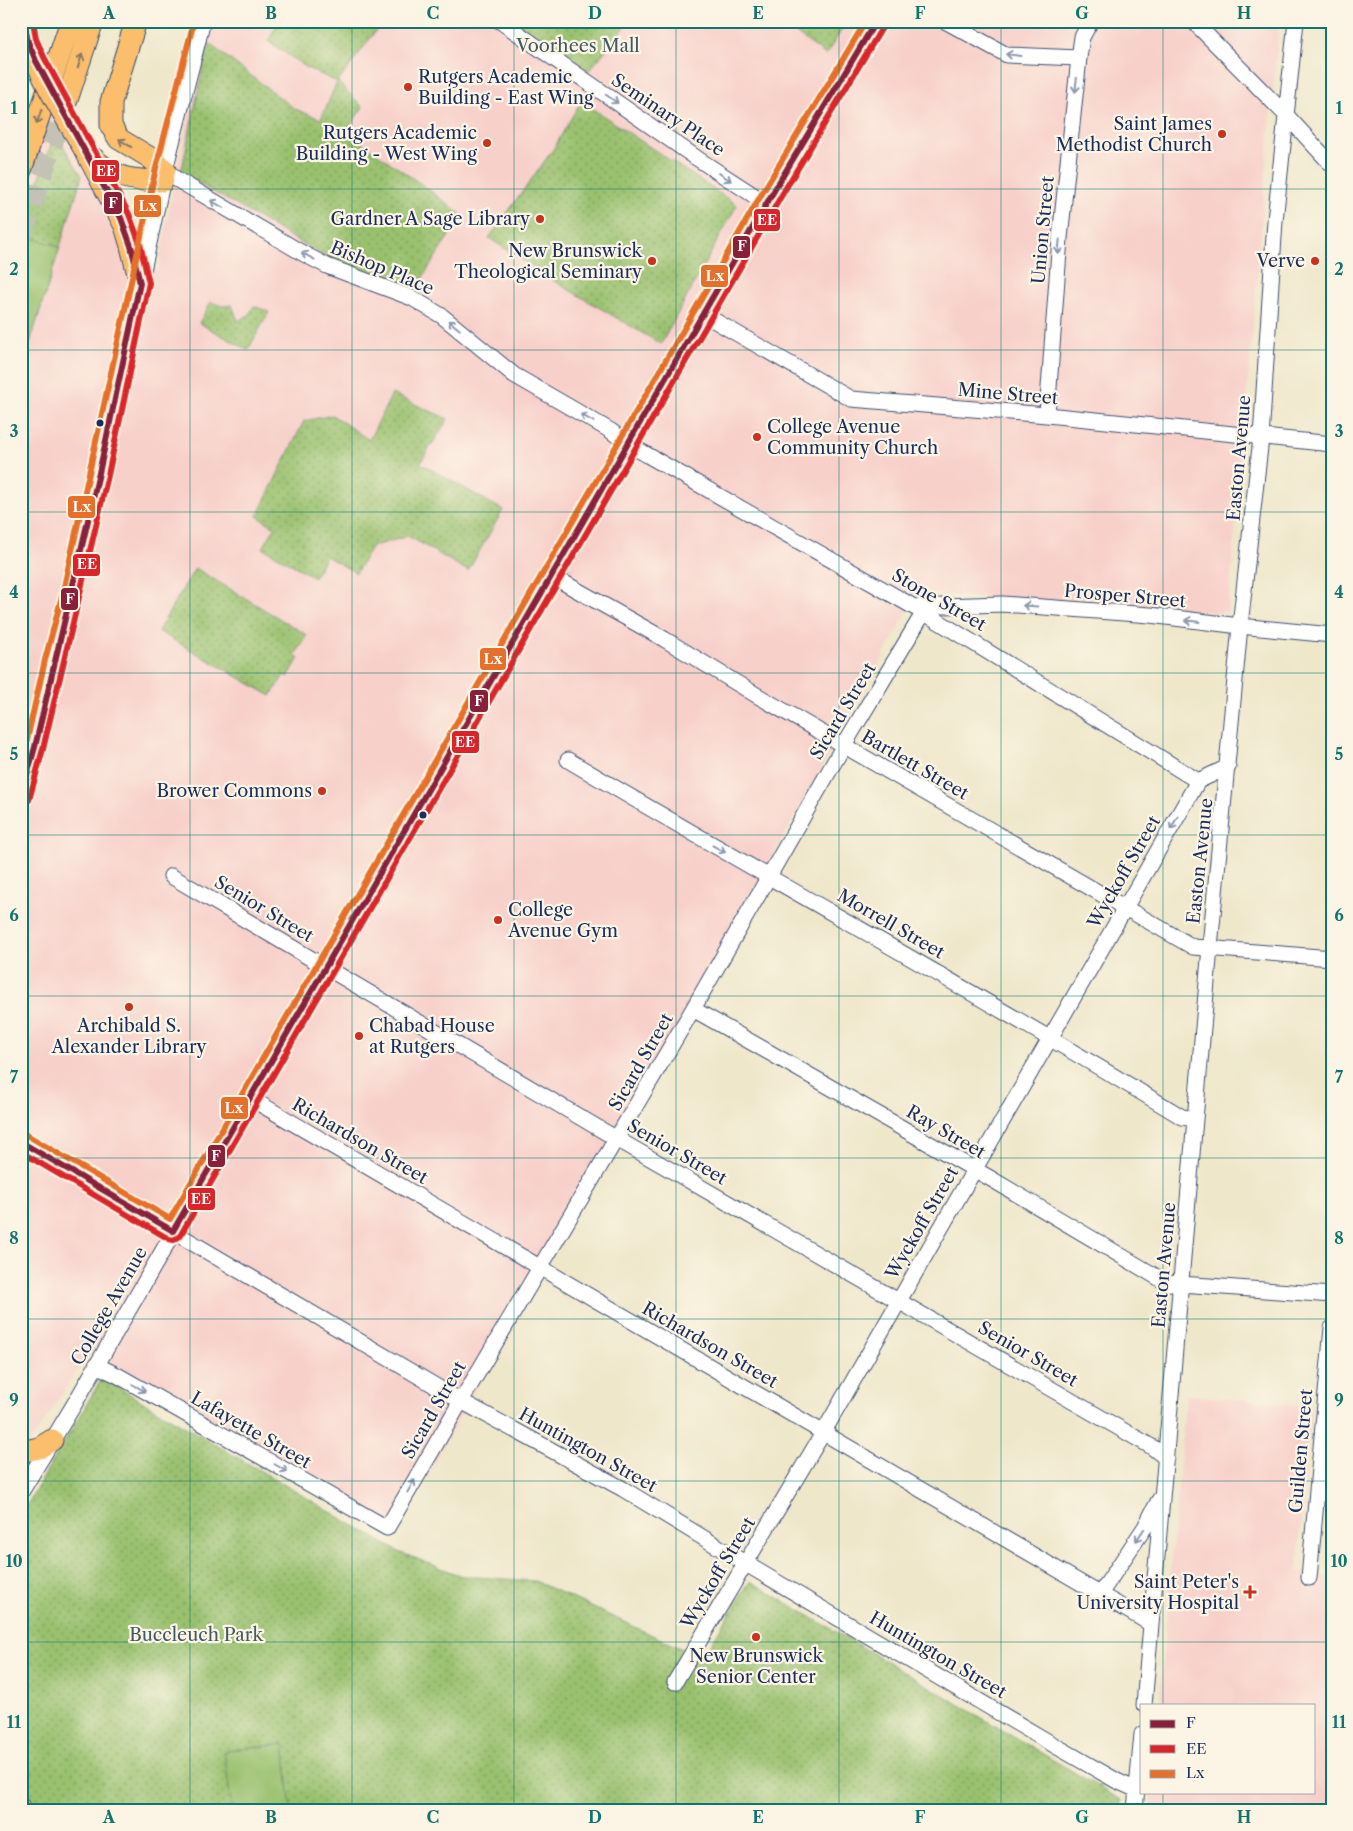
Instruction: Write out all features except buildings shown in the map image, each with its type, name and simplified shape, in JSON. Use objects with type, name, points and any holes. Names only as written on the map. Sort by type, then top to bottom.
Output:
[{"type":"highway","points":[[21,170],[71,21]]},
{"type":"highway","points":[[67,100],[93,21]]},
{"type":"highway","points":[[136,21],[112,95],[110,121],[112,131],[119,139],[149,156],[164,176]]},
{"type":"highway","points":[[25,22],[28,42],[36,61],[86,152],[100,166],[111,182],[128,235],[140,283]]},
{"type":"highway","points":[[111,182],[164,176]]},
{"type":"highway","points":[[21,1452],[39,1448],[52,1440]]},
{"type":"street","points":[[21,798],[32,761],[54,662],[71,598],[164,176],[203,21]]},
{"type":"street","name":"Seminary Place","points":[[500,21],[698,159],[767,204]]},
{"type":"street","name":"College Avenue","points":[[21,1492],[67,1416],[767,204],[876,21]]},
{"type":"street","points":[[945,21],[1007,55],[1079,58]]},
{"type":"street","name":"Union Street","points":[[1047,415],[1060,238],[1079,58],[1082,37],[1091,21]]},
{"type":"street","points":[[1193,21],[1287,116],[1332,165]]},
{"type":"street","name":"Easton Avenue","points":[[1144,1704],[1210,948],[1240,626],[1261,438],[1275,221],[1296,21]]},
{"type":"street","name":"Bishop Place","points":[[164,176],[176,180],[326,266],[412,298],[442,316],[514,375],[628,444]]},
{"type":"street","name":"Mine Street","points":[[704,314],[851,399],[910,406],[1047,415],[1332,444]]},
{"type":"street","name":"Stone Street","points":[[628,444],[919,610],[1198,781]]},
{"type":"street","name":"Bartlett Street","points":[[552,576],[664,639],[1193,947],[1332,958]]},
{"type":"street","name":"Prosper Street","points":[[919,610],[1002,604],[1150,615],[1332,635]]},
{"type":"street","name":"Sicard Street","points":[[387,1528],[460,1401],[694,1009],[919,610]]},
{"type":"street","name":"Morrell Street","points":[[568,760],[677,825],[1052,1038],[1182,1117],[1195,1119]]},
{"type":"street","points":[[1198,781],[1228,767]]},
{"type":"street","name":"Wyckoff Street","points":[[675,1682],[823,1433],[1052,1038],[1198,781]]},
{"type":"street","name":"Senior Street","points":[[171,876],[617,1139],[1152,1447],[1166,1458]]},
{"type":"street","name":"Ray Street","points":[[694,1009],[1167,1283],[1332,1295]]},
{"type":"street","name":"Richardson Street","points":[[250,1098],[539,1269],[1151,1624]]},
{"type":"street","name":"Huntington Street","points":[[21,1142],[460,1401],[623,1490],[1069,1754],[1137,1790]]},
{"type":"street","name":"Guilden Street","points":[[1309,1578],[1332,1328]]},
{"type":"street","name":"Lafayette Street","points":[[96,1365],[117,1375],[387,1528]]},
{"type":"street","points":[[1100,1594],[1145,1527],[1163,1492]]},
{"type":"street","points":[[1135,1810],[1140,1756]]},
{"type":"shaded area","points":[[209,21],[1279,21],[1228,613],[918,593],[617,1139],[397,1527],[90,1350],[28,1447],[21,1446],[21,173],[45,100],[97,187],[126,252],[158,271],[177,167]]},
{"type":"shaded area","name":"Saint Peter's University Hospital","points":[[1186,1395],[1311,1406],[1297,1572],[1332,1576],[1332,1810],[1150,1810],[1151,1794],[1316,1794],[1316,1704],[1159,1704]]},
{"type":"green space","points":[[279,21],[375,21],[380,25],[338,82],[363,107],[346,132],[462,215],[413,293],[322,255],[181,173],[208,43],[295,109],[321,119],[337,82],[307,68],[268,41]]},
{"type":"green space","name":"Voorhees Mall","points":[[501,21],[630,21],[582,79]]},
{"type":"green space","points":[[779,21],[847,21],[826,55]]},
{"type":"green space","points":[[581,101],[737,205],[661,344],[559,284],[489,238],[554,148]]},
{"type":"green space","points":[[55,133],[82,176],[21,371],[21,232]]},
{"type":"green space","points":[[21,234],[60,247],[21,371]]},
{"type":"green space","points":[[211,302],[222,306],[232,305],[238,321],[249,315],[254,306],[269,312],[248,350],[199,323]]},
{"type":"green space","points":[[392,394],[448,419],[420,463],[503,510],[468,571],[408,536],[371,547],[356,573],[326,556],[314,577],[263,548],[275,527],[257,516],[304,421],[332,415],[369,440]]},
{"type":"green space","points":[[195,568],[307,635],[295,655],[299,658],[288,677],[284,675],[271,696],[158,631]]},
{"type":"green space","name":"Buccleuch Park","points":[[102,1378],[399,1552],[462,1576],[535,1581],[702,1658],[750,1581],[1121,1800],[1120,1810],[30,1810],[21,1769],[21,1515]]},
{"type":"green space","points":[[284,1744],[291,1810],[232,1810],[224,1751]]},
{"type":"tunnel","points":[[21,236],[67,100]]},
{"type":"transit line","name":"F","points":[[21,797],[35,747],[99,473],[140,283],[131,246],[121,218],[36,61],[28,42],[24,21]]},
{"type":"transit line","name":"EE","points":[[29,800],[43,749],[108,475],[149,283],[140,244],[129,214],[44,57],[36,39],[33,21]]},
{"type":"transit line","name":"Lx","points":[[21,766],[45,660],[62,596],[156,168],[194,21]]},
{"type":"transit line","name":"Lx","points":[[25,1134],[170,1219],[767,185],[866,21]]},
{"type":"transit line","name":"F","points":[[21,1142],[173,1231],[775,189],[876,21]]},
{"type":"transit line","name":"EE","points":[[21,1152],[169,1239],[174,1240],[180,1236],[783,193],[883,26]]},
{"type":"place","name":"Rutgers Academic Building - East Wing","points":[[408,87]]},
{"type":"place","name":"Saint James Methodist Church","points":[[1222,134]]},
{"type":"place","name":"Rutgers Academic Building - West Wing","points":[[487,143]]},
{"type":"place","name":"Gardner A Sage Library","points":[[540,219]]},
{"type":"place","name":"New Brunswick Theological Seminary","points":[[652,261]]},
{"type":"place","name":"Verve","points":[[1315,261]]},
{"type":"place","name":"College Avenue Community Church","points":[[757,437]]},
{"type":"place","name":"Brower Commons","points":[[322,791]]},
{"type":"place","name":"College Avenue Gym","points":[[498,920]]},
{"type":"place","name":"Archibald S. Alexander Library","points":[[129,1007]]},
{"type":"place","name":"Chabad House at Rutgers","points":[[359,1036]]},
{"type":"place","name":"Saint Peter's University Hospital","points":[[1250,1592]]},
{"type":"place","name":"New Brunswick Senior Center","points":[[756,1637]]}]
